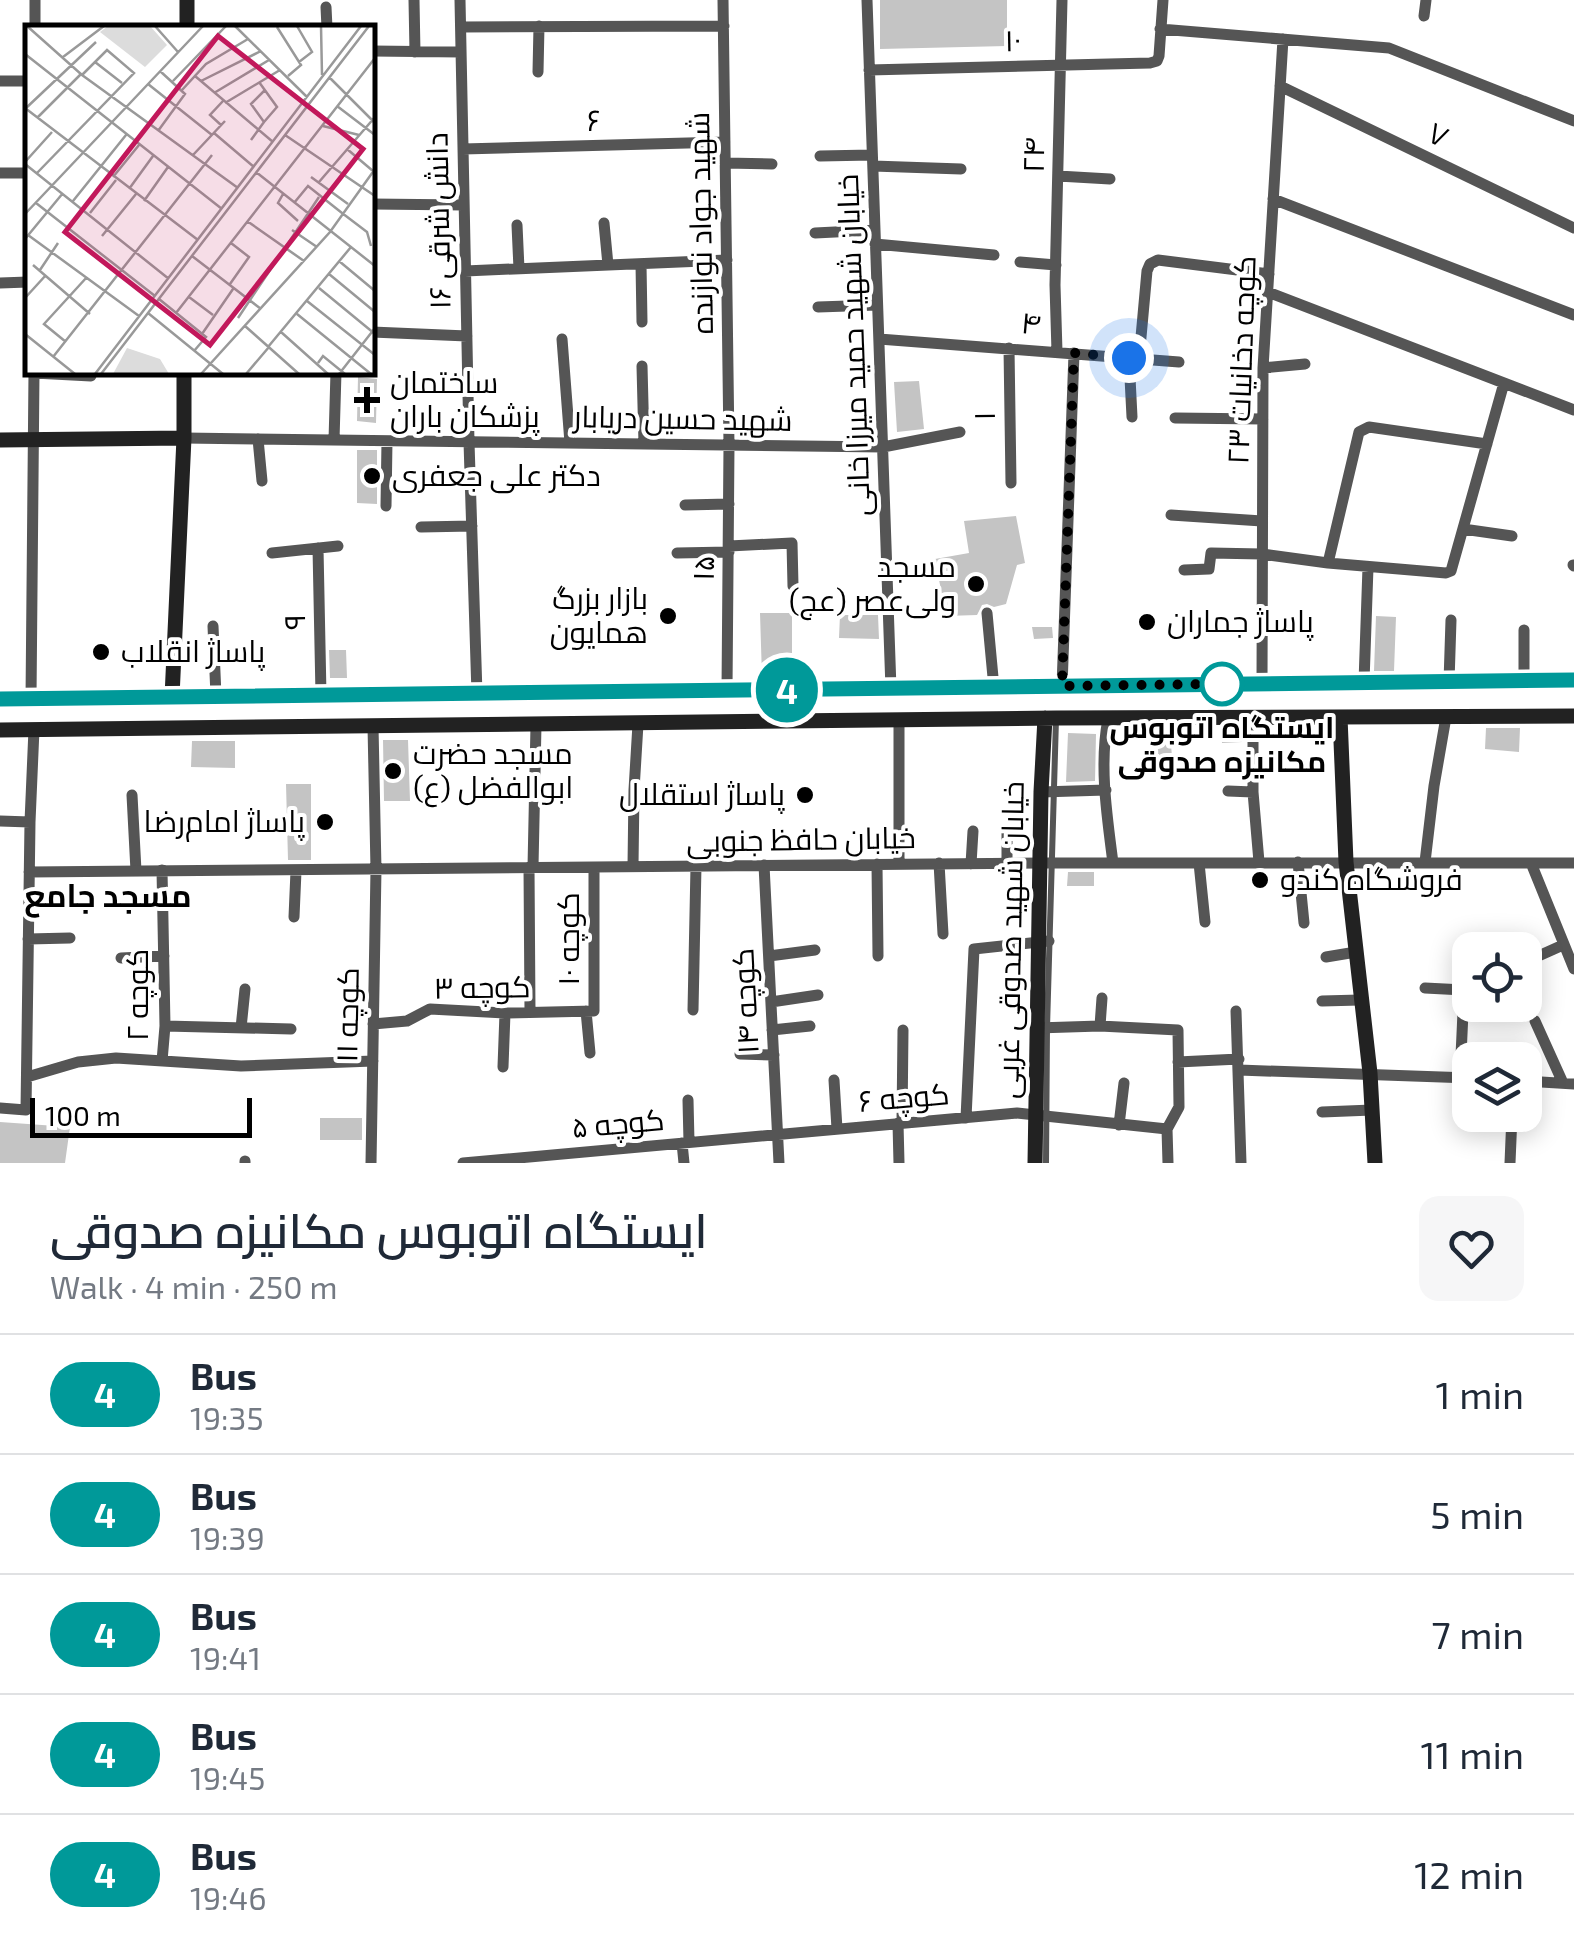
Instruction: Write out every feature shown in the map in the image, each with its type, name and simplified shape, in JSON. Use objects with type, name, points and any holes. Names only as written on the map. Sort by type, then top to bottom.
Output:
[{"type":"main road","points":[[172,697],[184,375]]},
{"type":"main road","points":[[0,440],[184,438]]},
{"type":"main road","points":[[0,699],[1574,680]]},
{"type":"main road","points":[[0,730],[1574,716]]},
{"type":"main road","name":"خیابان شهید صدوقی غربی","points":[[1035,1163],[1040,1116],[1051,718]]},
{"type":"main road","points":[[1340,718],[1346,862],[1370,1073],[1375,1163]]},
{"type":"street","points":[[414,0],[415,52]]},
{"type":"street","name":"دانش شرقی ۱۶","points":[[460,0],[477,694]]},
{"type":"street","name":"شهید جواد نوازنده","points":[[723,0],[730,445]]},
{"type":"street","name":"خیابان شهید حمید میرزا خانی","points":[[867,0],[891,689]]},
{"type":"street","name":"۲۴","points":[[1056,352],[1062,0]]},
{"type":"street","points":[[1163,0],[1160,29],[1388,48],[1574,122]]},
{"type":"street","points":[[1424,16],[1426,0]]},
{"type":"street","points":[[326,7],[327,25]]},
{"type":"street","points":[[538,72],[539,26]]},
{"type":"street","points":[[461,27],[724,26]]},
{"type":"street","name":"۱۰","points":[[869,70],[1150,63],[1157,60],[1160,29]]},
{"type":"street","name":"کوچه دخانیات ۲۳","points":[[1262,684],[1263,368],[1283,39]]},
{"type":"street","points":[[375,52],[461,52]]},
{"type":"street","name":"۷","points":[[1280,86],[1574,228]]},
{"type":"street","name":"۶","points":[[463,149],[725,142]]},
{"type":"street","points":[[820,156],[961,169]]},
{"type":"street","points":[[726,163],[772,164]]},
{"type":"street","points":[[1058,176],[1110,179]]},
{"type":"street","points":[[1273,199],[1574,315]]},
{"type":"street","points":[[375,204],[464,206]]},
{"type":"street","points":[[604,223],[608,265]]},
{"type":"street","points":[[517,225],[519,269]]},
{"type":"street","points":[[815,233],[875,237],[994,255]]},
{"type":"street","points":[[466,271],[727,260]]},
{"type":"street","points":[[1132,417],[1134,358],[1150,264],[1158,260],[1269,274]]},
{"type":"street","points":[[1020,262],[1056,265]]},
{"type":"street","points":[[641,264],[642,322]]},
{"type":"street","points":[[0,283],[25,282]]},
{"type":"street","points":[[1268,292],[1574,410]]},
{"type":"street","points":[[818,307],[878,306]]},
{"type":"street","points":[[375,332],[467,336]]},
{"type":"street","points":[[562,339],[570,443]]},
{"type":"street","name":"۴","points":[[879,339],[1179,362]]},
{"type":"street","name":"۱","points":[[1009,348],[1012,482]]},
{"type":"street","points":[[1062,686],[1074,353]]},
{"type":"street","points":[[1263,368],[1304,364]]},
{"type":"street","points":[[642,366],[644,444]]},
{"type":"street","points":[[32,698],[34,375]]},
{"type":"street","points":[[72,375],[91,376]]},
{"type":"street","points":[[334,440],[336,375]]},
{"type":"street","points":[[1184,570],[1208,569],[1211,553],[1451,571],[1504,383]]},
{"type":"street","points":[[1175,418],[1263,419]]},
{"type":"street","points":[[1328,563],[1359,432],[1364,428],[1487,444]]},
{"type":"street","name":"شهید حسین دریابار","points":[[184,438],[882,447],[960,432]]},
{"type":"street","points":[[258,439],[262,481]]},
{"type":"street","points":[[386,506],[387,440]]},
{"type":"street","name":"۱۵","points":[[727,691],[730,445]]},
{"type":"street","points":[[685,505],[730,504]]},
{"type":"street","points":[[1172,515],[1262,521]]},
{"type":"street","points":[[421,527],[472,526]]},
{"type":"street","points":[[1463,529],[1512,536]]},
{"type":"street","points":[[677,553],[792,543],[793,586]]},
{"type":"street","points":[[272,553],[338,546]]},
{"type":"street","name":"۹","points":[[318,548],[321,695]]},
{"type":"street","points":[[1364,682],[1368,567]]},
{"type":"street","points":[[987,613],[994,688]]},
{"type":"street","points":[[1449,682],[1451,620]]},
{"type":"street","points":[[1262,625],[1288,624]]},
{"type":"street","points":[[213,626],[216,696]]},
{"type":"street","points":[[1524,630],[1524,680]]},
{"type":"street","points":[[1425,862],[1446,716]]},
{"type":"street","points":[[1252,718],[1259,862]]},
{"type":"street","points":[[1108,720],[1104,740],[1106,812],[1113,862]]},
{"type":"street","points":[[899,722],[899,864]]},
{"type":"street","points":[[633,866],[638,724]]},
{"type":"street","points":[[530,1012],[536,725]]},
{"type":"street","points":[[373,726],[376,869]]},
{"type":"street","points":[[0,1108],[26,1110],[34,730]]},
{"type":"street","points":[[1047,792],[1106,790]]},
{"type":"street","points":[[1228,791],[1253,792]]},
{"type":"street","points":[[132,795],[136,871]]},
{"type":"street","points":[[0,820],[30,822]]},
{"type":"street","points":[[1007,829],[1008,863]]},
{"type":"street","points":[[971,864],[973,831]]},
{"type":"street","name":"خیابان حافظ جنوبی","points":[[29,872],[1113,862],[1574,863]]},
{"type":"street","points":[[1298,862],[1304,923]]},
{"type":"street","points":[[1199,863],[1205,922]]},
{"type":"street","points":[[1532,863],[1574,970]]},
{"type":"street","points":[[878,864],[878,956]]},
{"type":"street","points":[[939,864],[943,934]]},
{"type":"street","name":"کوچه ۱۴","points":[[764,865],[779,1163]]},
{"type":"street","points":[[694,1010],[696,866]]},
{"type":"street","name":"کوچه ۱۰","points":[[590,1054],[594,867]]},
{"type":"street","name":"کوچه ۱۱","points":[[371,1163],[376,869]]},
{"type":"street","name":"کوچه ۲","points":[[162,870],[166,1026],[162,1061]]},
{"type":"street","points":[[294,917],[296,871]]},
{"type":"street","points":[[28,939],[70,938]]},
{"type":"street","points":[[966,1118],[974,950],[1044,941]]},
{"type":"street","points":[[1542,954],[1563,945]]},
{"type":"street","points":[[769,956],[815,950]]},
{"type":"street","points":[[1326,957],[1356,952]]},
{"type":"street","points":[[121,958],[164,956]]},
{"type":"street","points":[[241,1028],[245,988]]},
{"type":"street","points":[[1425,988],[1452,989]]},
{"type":"street","points":[[771,1002],[818,995]]},
{"type":"street","points":[[1100,1026],[1102,998]]},
{"type":"street","points":[[1322,1001],[1360,1000]]},
{"type":"street","name":"کوچه ۳","points":[[373,1024],[407,1021],[430,1009],[506,1013],[590,1011]]},
{"type":"street","points":[[1236,1010],[1241,1163]]},
{"type":"street","points":[[503,1067],[506,1013]]},
{"type":"street","points":[[1535,1022],[1569,1084]]},
{"type":"street","points":[[166,1026],[291,1029]]},
{"type":"street","points":[[772,1030],[810,1026]]},
{"type":"street","points":[[1042,1028],[1178,1030],[1179,1107],[1167,1130],[1168,1163]]},
{"type":"street","points":[[899,1163],[903,1030]]},
{"type":"street","points":[[740,1054],[774,1055]]},
{"type":"street","points":[[27,1077],[78,1062],[116,1058],[242,1066],[372,1062]]},
{"type":"street","points":[[1178,1062],[1452,1077]]},
{"type":"street","points":[[834,1080],[837,1128]]},
{"type":"street","points":[[1542,1082],[1569,1084]]},
{"type":"street","points":[[1119,1125],[1124,1083]]},
{"type":"street","points":[[684,1163],[688,1100]]},
{"type":"street","points":[[1322,1112],[1372,1110]]},
{"type":"street","name":"کوچه ۶","points":[[778,1134],[1017,1114],[1040,1116]]},
{"type":"street","points":[[1040,1116],[1167,1130]]},
{"type":"street","points":[[1510,1163],[1511,1132]]},
{"type":"street","name":"کوچه ۵","points":[[463,1163],[778,1134]]},
{"type":"lane","points":[[1040,1116],[1046,1163]]},
{"type":"building","points":[[880,0],[1007,0],[1007,46],[880,49]]},
{"type":"building","name":"ساختمان پزشکان باران","points":[[358,377],[377,379],[376,423],[357,421]]},
{"type":"building","points":[[919,381],[924,429],[897,432],[894,382]]},
{"type":"building","name":"دکتر علی جعفری","points":[[357,450],[377,450],[377,504],[357,503]]},
{"type":"building","name":"مسجد ولی‌عصر (عج)","points":[[1016,516],[1025,563],[1017,565],[1006,604],[982,605],[977,615],[946,616],[935,559],[969,553],[964,521]]},
{"type":"building","points":[[760,613],[792,613],[792,677],[762,677]]},
{"type":"building","points":[[840,615],[878,615],[879,639],[839,638]]},
{"type":"building","points":[[1376,616],[1396,617],[1394,671],[1374,671]]},
{"type":"building","points":[[1032,627],[1052,627],[1053,638],[1034,639]]},
{"type":"building","points":[[329,650],[346,650],[347,678],[330,678]]},
{"type":"building","points":[[1486,728],[1520,728],[1519,752],[1485,749]]},
{"type":"building","points":[[1151,729],[1170,729],[1172,758],[1154,759]]},
{"type":"building","points":[[1242,730],[1242,742],[1222,743],[1221,732]]},
{"type":"building","points":[[1068,733],[1096,734],[1095,781],[1066,782]]},
{"type":"building","name":"مسجد حضرت ابوالفضل (ع)","points":[[383,740],[408,740],[410,801],[384,801]]},
{"type":"building","points":[[192,741],[235,741],[235,768],[191,767]]},
{"type":"building","points":[[286,784],[311,784],[311,860],[288,860]]},
{"type":"building","points":[[1068,872],[1094,872],[1094,886],[1067,886]]},
{"type":"building","points":[[320,1118],[362,1118],[362,1140],[320,1140]]},
{"type":"building","points":[[0,1122],[70,1127],[65,1163],[0,1163]]},
{"type":"bus line","name":"4","points":[[0,699],[1574,680]]},
{"type":"place","name":"ساختمان پزشکان باران","points":[[367,400]]},
{"type":"place","name":"دکتر علی جعفری","points":[[372,476]]},
{"type":"place","name":"مسجد ولی‌عصر (عج)","points":[[976,584]]},
{"type":"place","name":"بازار بزرگ همایون","points":[[668,616]]},
{"type":"place","name":"پاساژ جماران","points":[[1147,622]]},
{"type":"place","name":"پاساژ انقلاب","points":[[101,652]]},
{"type":"place","name":"ایستگاه اتوبوس مکانیزه صدوقی","points":[[1222,684]]},
{"type":"place","name":"مسجد حضرت ابوالفضل (ع)","points":[[393,771]]},
{"type":"place","name":"پاساژ استقلال","points":[[805,795]]},
{"type":"place","name":"پاساژ امام‌رضا","points":[[325,822]]},
{"type":"place","name":"فروشگاه کندو","points":[[1260,880]]},
{"type":"district","name":"مسجد جامع","points":[[108,896]]},
{"type":"route","points":[[1129,358],[1074,353],[1062,686],[1222,684]]}]
